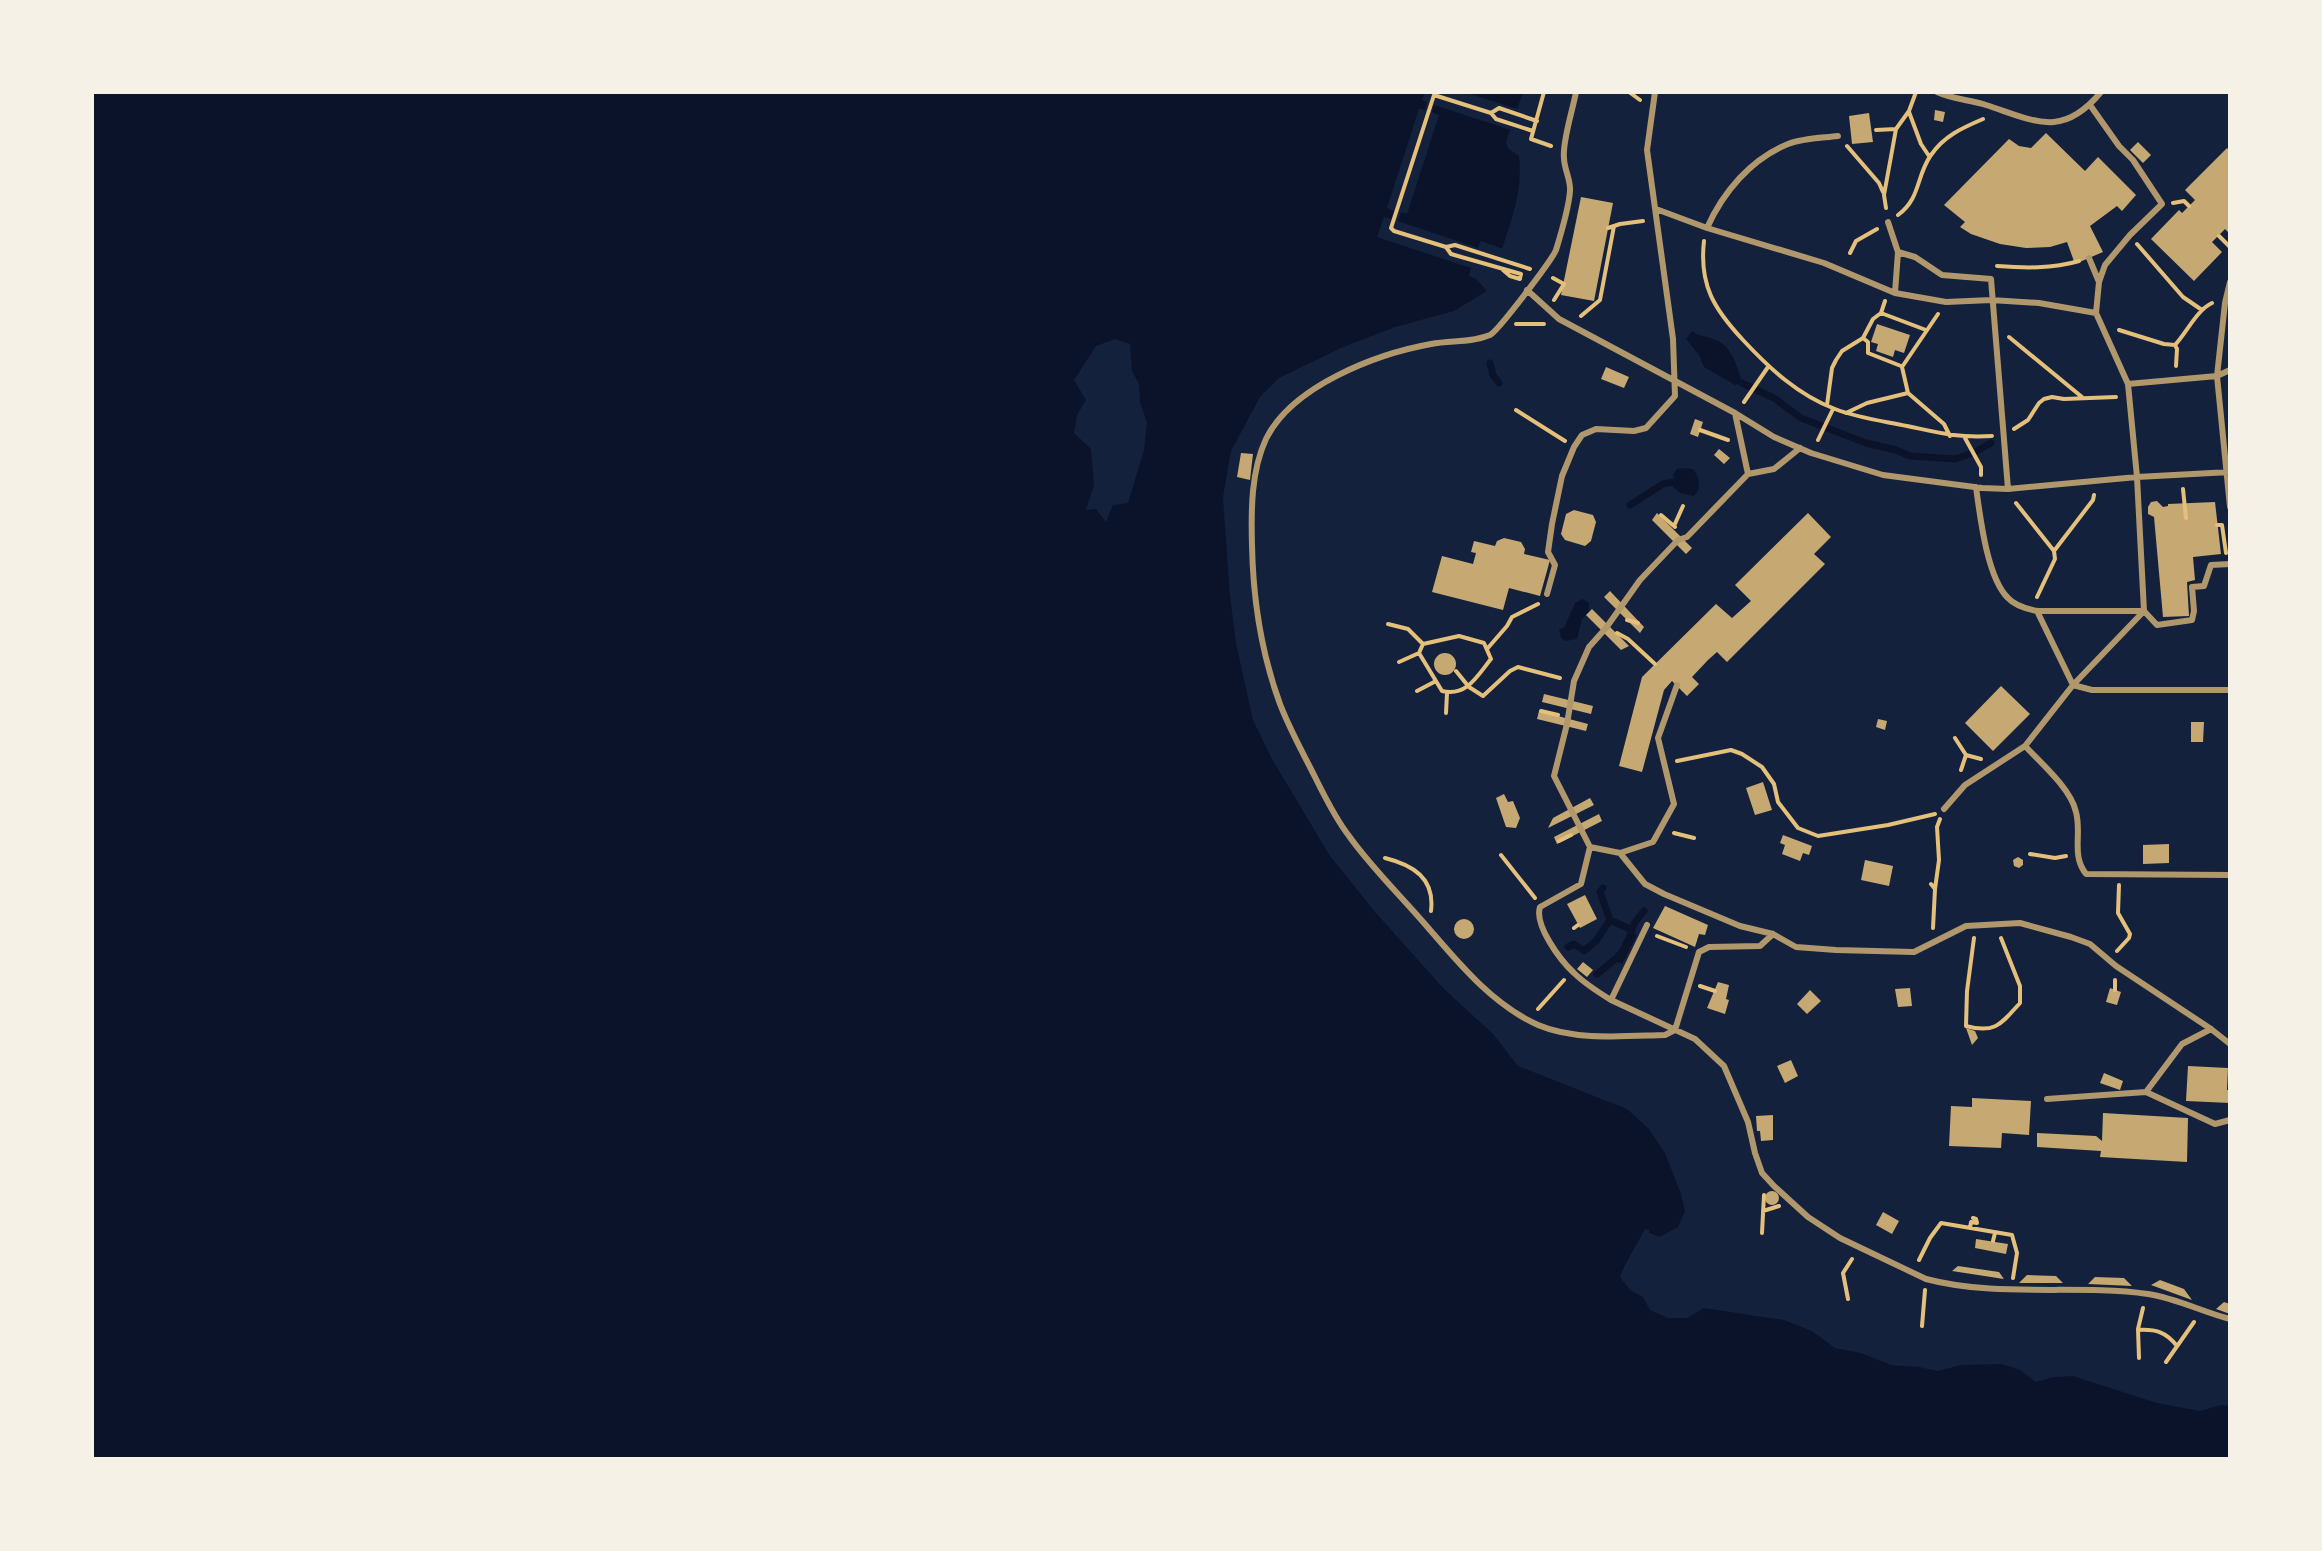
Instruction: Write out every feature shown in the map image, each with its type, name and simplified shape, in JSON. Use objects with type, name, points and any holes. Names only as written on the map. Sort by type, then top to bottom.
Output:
[{"type":"lane","points":[[1576,92],[1563,156],[1571,190],[1555,253],[1495,333],[1470,341],[1436,343],[1395,351],[1360,365],[1299,400],[1280,417],[1267,438],[1254,483],[1252,521],[1252,560],[1267,659],[1279,702],[1293,734],[1346,832],[1463,968],[1490,995],[1537,1025],[1561,1034],[1665,1035],[1675,1030],[1699,952],[1709,947],[1760,946],[1773,934]]},
{"type":"lane","points":[[1547,594],[1555,565],[1548,552],[1552,524],[1562,476],[1574,447],[1582,435],[1596,429],[1634,431],[1646,428],[1675,396],[1673,339],[1647,150],[1655,92]]},
{"type":"lane","points":[[1937,92],[2030,121],[2061,121],[2075,117],[2101,92]]},
{"type":"lane","points":[[2090,105],[2119,146],[2133,160],[2162,204],[2105,265],[2099,282],[2096,313],[2128,384],[2137,477],[2144,611],[2157,625],[2192,620],[2192,587],[2204,586],[2211,565],[2230,564]]},
{"type":"lane","points":[[1707,228],[1713,213],[1749,166],[1789,144],[1838,136]]},
{"type":"lane","points":[[1656,209],[1707,228],[1824,263],[1892,292],[1946,302],[1991,300],[2039,303],[2096,313]]},
{"type":"lane","points":[[1888,222],[1898,252],[1892,292]]},
{"type":"lane","points":[[1898,252],[1915,257],[1942,275],[1991,279],[2008,489]]},
{"type":"lane","points":[[2089,258],[2099,282]]},
{"type":"lane","points":[[2230,282],[2217,376],[2230,507]]},
{"type":"lane","points":[[1527,290],[1559,319],[1774,437],[1883,475],[2008,489],[2137,477],[2228,473]]},
{"type":"lane","points":[[2128,384],[2217,376],[2230,370]]},
{"type":"lane","points":[[1735,413],[1748,474]]},
{"type":"lane","points":[[1800,448],[1774,469],[1748,474],[1687,537],[1678,540],[1640,580],[1589,647],[1577,671],[1554,776],[1590,847],[1581,884],[1540,907],[1537,915],[1543,931],[1572,971],[1611,1000],[1695,1039],[1724,1066],[1743,1110],[1765,1176],[1808,1217],[1840,1238],[1926,1279],[1941,1283],[2145,1294],[2230,1319]]},
{"type":"lane","points":[[1979,488],[1982,525],[1990,563],[2007,598],[2034,610],[2144,611]]},
{"type":"lane","points":[[2034,610],[2073,685],[2092,690],[2230,690]]},
{"type":"lane","points":[[1944,809],[1965,785],[2025,746],[2073,685],[2144,611]]},
{"type":"lane","points":[[1590,847],[1620,853],[1653,842],[1674,804],[1658,738],[1677,685]]},
{"type":"lane","points":[[2025,746],[2062,787],[2076,810],[2077,855],[2080,867],[2086,874],[2230,875]]},
{"type":"lane","points":[[1620,853],[1645,884],[1740,926],[1773,934],[1796,947],[1914,952],[1966,926],[2020,923],[2071,937],[2090,944],[2116,966],[2230,1044]]},
{"type":"lane","points":[[1611,1000],[1645,928]]},
{"type":"lane","points":[[2146,1092],[2182,1044],[2211,1029]]},
{"type":"lane","points":[[2047,1099],[2146,1092],[2215,1124],[2230,1120]]},
{"type":"path","points":[[1544,92],[1531,139],[1564,150]]},
{"type":"path","points":[[1884,195],[1896,129],[1909,111],[1916,92]]},
{"type":"path","points":[[1533,131],[1437,94],[1433,97],[1391,228],[1446,247],[1455,245],[1541,272]]},
{"type":"path","points":[[1491,113],[1499,108],[1537,121]]},
{"type":"path","points":[[1909,111],[1921,144],[1929,156]]},
{"type":"path","points":[[1910,207],[1929,156],[1950,134],[2001,111]]},
{"type":"path","points":[[1876,130],[1896,129]]},
{"type":"path","points":[[1838,136],[1879,183],[1888,222],[1856,241],[1850,253]]},
{"type":"path","points":[[2184,201],[2190,196]]},
{"type":"path","points":[[1502,323],[1570,324],[1600,300],[1611,227],[1658,220]]},
{"type":"path","points":[[1707,228],[1703,260],[1708,293],[1716,308],[1768,367],[1834,409],[1965,438],[2004,436],[2028,420],[2039,403],[2052,397],[2130,397]]},
{"type":"path","points":[[2130,235],[2183,297],[2202,310]]},
{"type":"path","points":[[2219,236],[2230,247]]},
{"type":"path","points":[[1446,247],[1451,254],[1521,274],[1520,279],[1533,283]]},
{"type":"path","points":[[1997,266],[2067,265],[2089,258]]},
{"type":"path","points":[[1827,405],[1836,360],[1842,351],[1863,338],[1892,292]]},
{"type":"path","points":[[1946,302],[1902,367],[1908,393],[1944,424],[1950,436]]},
{"type":"path","points":[[2175,345],[2210,303],[2225,303]]},
{"type":"path","points":[[1881,313],[1926,330]]},
{"type":"path","points":[[1994,326],[2083,398]]},
{"type":"path","points":[[2105,333],[2123,330],[2175,345]]},
{"type":"path","points":[[1863,338],[1868,342],[1868,353],[1902,367]]},
{"type":"path","points":[[2175,345],[2176,380]]},
{"type":"path","points":[[1748,397],[1768,367]]},
{"type":"path","points":[[1846,413],[1867,403],[1908,393]]},
{"type":"path","points":[[1822,433],[1834,409]]},
{"type":"path","points":[[1516,410],[1574,447]]},
{"type":"path","points":[[1700,430],[1742,445]]},
{"type":"path","points":[[1965,438],[1981,467],[1979,488]]},
{"type":"path","points":[[2184,492],[2186,518]]},
{"type":"path","points":[[2054,551],[2093,500]]},
{"type":"path","points":[[1674,526],[1683,506]]},
{"type":"path","points":[[2017,506],[2054,551],[2055,559],[2034,610]]},
{"type":"path","points":[[2220,524],[2225,551],[2230,556]]},
{"type":"path","points":[[1487,649],[1512,617],[1540,602],[1547,594]]},
{"type":"path","points":[[1388,624],[1408,629],[1423,644]]},
{"type":"path","points":[[1606,628],[1628,639],[1655,664]]},
{"type":"path","points":[[1419,653],[1442,691],[1447,693],[1469,687],[1491,659],[1484,643],[1459,636],[1423,644]]},
{"type":"path","points":[[1399,662],[1419,653],[1423,644]]},
{"type":"path","points":[[1456,671],[1469,687],[1483,696],[1518,667],[1550,675]]},
{"type":"path","points":[[1417,691],[1436,681]]},
{"type":"path","points":[[1446,713],[1447,693]]},
{"type":"path","points":[[1955,738],[1966,755]]},
{"type":"path","points":[[1666,764],[1731,750],[1742,754],[1762,767],[1774,784],[1778,802],[1798,828],[1818,836],[1925,817]]},
{"type":"path","points":[[1934,920],[1933,886],[1939,860],[1937,827],[1944,809]]},
{"type":"path","points":[[1658,830],[1694,838]]},
{"type":"path","points":[[1361,852],[1407,864],[1424,878],[1433,899],[1429,929]]},
{"type":"path","points":[[2030,854],[2055,858],[2077,855]]},
{"type":"path","points":[[1501,855],[1543,905]]},
{"type":"path","points":[[2116,966],[2117,950],[2130,934],[2118,913],[2119,874]]},
{"type":"path","points":[[1976,925],[1967,991],[1966,1026],[1981,1030],[1998,1026],[2020,1003],[2020,986],[1996,924]]},
{"type":"path","points":[[1645,928],[1699,952]]},
{"type":"path","points":[[1547,998],[1560,986]]},
{"type":"path","points":[[1762,1233],[1765,1176]]},
{"type":"path","points":[[1970,1228],[1971,1222],[1977,1223],[1973,1218]]},
{"type":"path","points":[[1913,1273],[1941,1223],[2012,1235],[2017,1253],[2010,1289]]},
{"type":"path","points":[[1993,1241],[1995,1233]]},
{"type":"path","points":[[1848,1299],[1843,1273],[1860,1247]]},
{"type":"path","points":[[1922,1326],[1926,1279]]},
{"type":"path","points":[[2139,1358],[2138,1330],[2145,1294]]},
{"type":"path","points":[[2166,1362],[2194,1322],[2197,1308]]},
{"type":"path","points":[[2138,1330],[2151,1329],[2168,1335],[2177,1346]]},
{"type":"water","points":[[92,92],[1523,92],[1506,142],[1508,148],[1519,156],[1518,192],[1513,215],[1502,249],[1481,242],[1469,276],[1476,278],[1487,291],[1454,311],[1395,327],[1341,348],[1279,378],[1260,397],[1231,451],[1223,497],[1236,643],[1253,720],[1272,759],[1330,856],[1444,989],[1493,1034],[1518,1066],[1627,1109],[1648,1128],[1665,1153],[1685,1211],[1678,1227],[1660,1237],[1645,1229],[1620,1277],[1630,1290],[1643,1297],[1650,1310],[1668,1318],[1687,1318],[1704,1308],[1784,1320],[1812,1331],[1835,1348],[1861,1353],[1891,1365],[1938,1371],[1961,1365],[2002,1364],[2020,1370],[2036,1382],[2073,1376],[2157,1403],[2200,1411],[2221,1405],[2230,1406],[2230,1459],[92,1459]],"holes":[[[1115,339],[1130,344],[1132,371],[1139,384],[1140,402],[1147,423],[1144,450],[1128,503],[1113,505],[1106,522],[1096,509],[1086,510],[1094,485],[1091,449],[1074,433],[1077,415],[1086,400],[1074,380],[1096,346]]]},
{"type":"water","points":[[1692,331],[1726,347],[1734,358],[1742,383],[1735,385],[1704,367],[1686,339]]},
{"type":"water","points":[[1677,469],[1693,469],[1698,477],[1699,489],[1694,496],[1680,493],[1673,487],[1673,475]]},
{"type":"water","points":[[1583,599],[1589,603],[1589,612],[1582,619],[1577,639],[1566,641],[1561,638],[1559,629],[1564,628],[1575,603]]},
{"type":"water","points":[[1627,934],[1637,935],[1622,964],[1611,959]]},
{"type":"pier","points":[[1425,92],[1464,92],[1517,109],[1511,130],[1434,105],[1432,112],[1439,115],[1407,214],[1401,212],[1398,221],[1478,248],[1481,241],[1506,250],[1502,253],[1483,247],[1474,274],[1490,288],[1490,294],[1469,276],[1471,268],[1377,237],[1384,217],[1391,219],[1394,211],[1387,208],[1419,109],[1425,110],[1427,102],[1422,100]]},
{"type":"building","points":[[1935,110],[1945,112],[1943,122],[1934,120]]},
{"type":"building","points":[[1869,113],[1873,142],[1852,144],[1849,116]]},
{"type":"building","points":[[2046,133],[2085,171],[2098,157],[2136,195],[2122,211],[2117,206],[2090,226],[2103,252],[2075,264],[2067,242],[2050,247],[2026,248],[2000,244],[1960,227],[1965,222],[1944,205],[2009,139],[2019,146],[2031,148]]},
{"type":"building","points":[[2138,142],[2151,155],[2143,163],[2130,150]]},
{"type":"building","points":[[2227,148],[2230,151],[2230,230],[2225,229],[2212,242],[2222,252],[2194,281],[2151,239],[2179,210],[2182,213],[2195,200],[2185,190]]},
{"type":"building","points":[[1581,197],[1613,203],[1594,301],[1561,295]]},
{"type":"building","points":[[1877,324],[1910,335],[1904,353],[1895,350],[1893,357],[1876,351],[1878,344],[1871,342]]},
{"type":"building","points":[[1606,367],[1629,377],[1624,388],[1601,379]]},
{"type":"building","points":[[1695,419],[1703,422],[1698,437],[1690,434]]},
{"type":"building","points":[[1719,449],[1730,458],[1724,464],[1714,455]]},
{"type":"building","points":[[1241,453],[1253,454],[1250,480],[1237,477]]},
{"type":"building","points":[[2157,501],[2163,507],[2168,504],[2215,502],[2221,554],[2193,557],[2195,580],[2187,582],[2189,616],[2163,617],[2154,517],[2148,514],[2151,502]]},
{"type":"building","points":[[1574,510],[1593,515],[1596,522],[1591,541],[1585,546],[1565,540],[1561,534],[1566,514]]},
{"type":"building","points":[[1657,513],[1692,548],[1686,554],[1652,520]]},
{"type":"building","points":[[1808,513],[1831,537],[1814,554],[1825,564],[1727,662],[1717,652],[1708,660],[1692,677],[1699,684],[1687,696],[1672,681],[1664,690],[1642,772],[1619,766],[1642,677],[1716,604],[1732,618],[1751,601],[1735,585]]},
{"type":"building","points":[[1504,538],[1521,542],[1524,554],[1550,560],[1540,596],[1509,588],[1503,610],[1432,592],[1442,556],[1473,564],[1476,553],[1471,552],[1474,541],[1495,546],[1497,541]]},
{"type":"building","points":[[1610,591],[1644,627],[1640,633],[1604,597]]},
{"type":"building","points":[[1592,609],[1629,646],[1621,650],[1586,615]]},
{"type":"building","points":[[1445,653],[1456,664],[1445,675],[1434,664]]},
{"type":"building","points":[[2001,686],[2030,714],[1993,751],[1965,723]]},
{"type":"building","points":[[1544,694],[1593,706],[1591,714],[1542,702]]},
{"type":"building","points":[[1539,711],[1588,724],[1586,731],[1537,719]]},
{"type":"building","points":[[1878,719],[1887,721],[1885,730],[1876,727]]},
{"type":"building","points":[[2191,722],[2204,722],[2203,742],[2191,742]]},
{"type":"building","points":[[1763,782],[1772,810],[1755,815],[1746,788]]},
{"type":"building","points":[[1504,794],[1508,802],[1513,801],[1520,818],[1516,828],[1506,827],[1496,798]]},
{"type":"building","points":[[1590,798],[1594,805],[1548,828],[1553,818]]},
{"type":"building","points":[[1599,814],[1602,821],[1557,844],[1554,837]]},
{"type":"building","points":[[1783,835],[1812,846],[1809,855],[1803,853],[1800,861],[1782,854],[1785,845],[1780,843]]},
{"type":"building","points":[[2169,844],[2169,863],[2143,864],[2143,845]]},
{"type":"building","points":[[2018,857],[2023,860],[2019,868],[2014,866],[2013,860]]},
{"type":"building","points":[[1865,860],[1893,866],[1889,886],[1861,880]]},
{"type":"building","points":[[1585,895],[1597,919],[1580,928],[1567,904]]},
{"type":"building","points":[[1665,906],[1708,925],[1705,935],[1699,934],[1695,947],[1653,928]]},
{"type":"building","points":[[1464,919],[1471,922],[1474,929],[1471,936],[1464,939],[1457,936],[1454,929],[1457,922]]},
{"type":"building","points":[[1583,962],[1593,970],[1587,977],[1577,969]]},
{"type":"building","points":[[1718,982],[1729,985],[1725,1014],[1707,1008]]},
{"type":"building","points":[[1910,988],[1912,1006],[1898,1007],[1895,989]]},
{"type":"building","points":[[2110,988],[2121,992],[2117,1005],[2106,1002]]},
{"type":"building","points":[[1810,990],[1821,1001],[1807,1014],[1797,1004]]},
{"type":"building","points":[[1966,1028],[1975,1031],[1978,1038],[1972,1045]]},
{"type":"building","points":[[1791,1060],[1798,1076],[1785,1083],[1777,1066]]},
{"type":"building","points":[[2188,1066],[2228,1068],[2230,1103],[2186,1101]]},
{"type":"building","points":[[2104,1073],[2123,1081],[2120,1090],[2100,1083]]},
{"type":"building","points":[[1972,1098],[2031,1101],[2029,1135],[2002,1133],[2001,1148],[1949,1146],[1951,1106],[1972,1107]]},
{"type":"building","points":[[2103,1113],[2188,1118],[2187,1162],[2100,1157],[2101,1151],[2037,1147],[2037,1133],[2096,1136],[2102,1141]]},
{"type":"building","points":[[1773,1115],[1773,1140],[1761,1141],[1756,1116]]},
{"type":"building","points":[[1772,1191],[1779,1198],[1772,1205],[1765,1198]]},
{"type":"building","points":[[1883,1212],[1899,1221],[1892,1234],[1876,1225]]},
{"type":"building","points":[[1976,1239],[2008,1244],[2006,1254],[1975,1248]]},
{"type":"building","points":[[1958,1266],[1999,1272],[2004,1279],[1952,1271]]},
{"type":"building","points":[[2027,1275],[2056,1276],[2063,1283],[2019,1283]]},
{"type":"building","points":[[2095,1277],[2124,1278],[2132,1286],[2088,1284]]},
{"type":"building","points":[[2160,1280],[2184,1289],[2192,1300],[2151,1285]]},
{"type":"building","points":[[2224,1302],[2230,1304],[2230,1314],[2216,1309]]},
{"type":"waterway","points":[[1490,363],[1499,383]]},
{"type":"waterway","points":[[1742,383],[1774,398],[1801,418],[1910,456],[1955,459],[1991,443]]},
{"type":"waterway","points":[[1630,505],[1663,484],[1674,482]]},
{"type":"waterway","points":[[1603,888],[1600,892],[1610,920],[1632,930]]},
{"type":"waterway","points":[[1631,932],[1644,911]]},
{"type":"waterway","points":[[1568,947],[1574,944],[1584,951],[1596,941],[1610,920]]},
{"type":"waterway","points":[[1597,974],[1614,960]]}]
